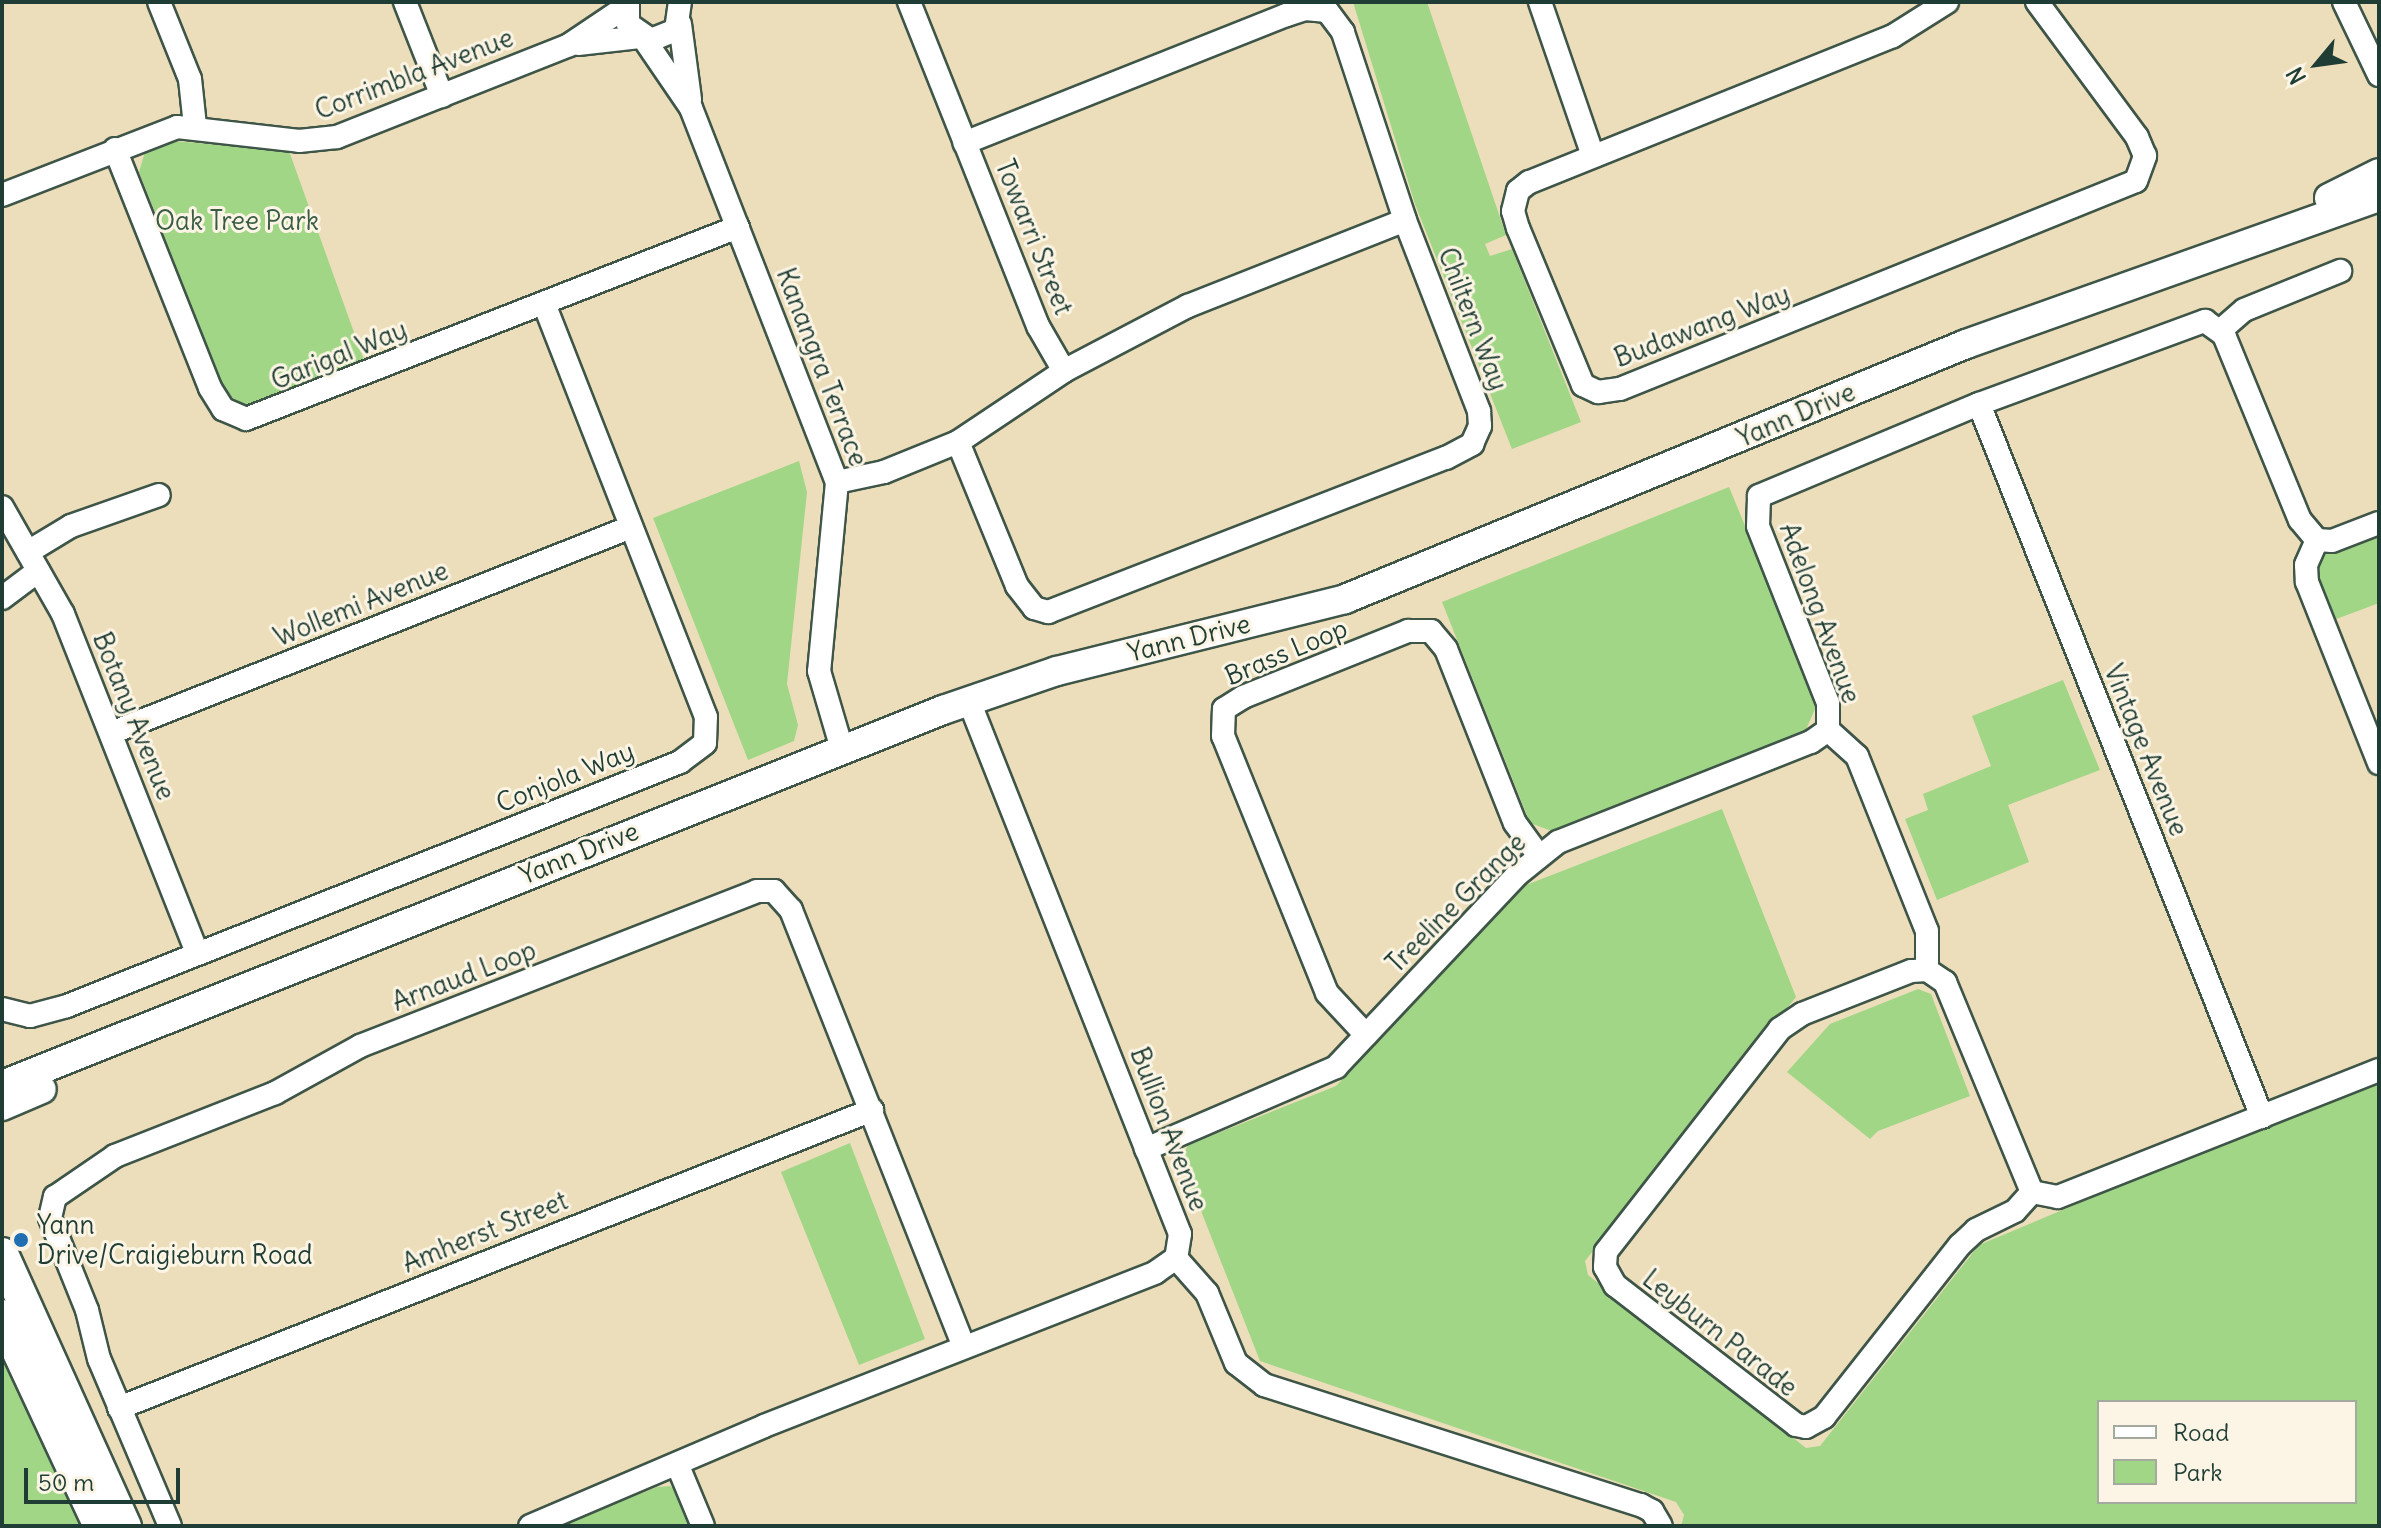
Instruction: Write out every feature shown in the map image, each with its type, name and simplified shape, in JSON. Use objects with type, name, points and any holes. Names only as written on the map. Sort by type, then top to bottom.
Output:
[{"type":"main road","points":[[2,1254],[125,1526]]},
{"type":"main road","points":[[2,1316],[100,1526]]},
{"type":"street","points":[[159,2],[190,79],[195,126]]},
{"type":"street","points":[[405,2],[442,96]]},
{"type":"street","name":"Corrimbla Avenue","points":[[569,45],[665,38],[680,15],[702,2]]},
{"type":"street","name":"Towarri Street","points":[[909,2],[1038,326],[1064,371]]},
{"type":"street","points":[[1540,2],[1593,156]]},
{"type":"street","name":"Budawang Way","points":[[1947,2],[1893,36],[1524,185],[1513,211],[1578,377],[1589,389],[1608,392],[2136,181],[2145,156],[2137,137],[2047,5]]},
{"type":"street","points":[[2344,2],[2379,75]]},
{"type":"street","name":"Corrimbla Avenue","points":[[2,195],[165,129],[195,126],[317,142],[569,45],[627,4]]},
{"type":"street","name":"Kanangra Terrace","points":[[627,4],[628,24],[642,38],[691,108],[837,482],[819,671],[842,749]]},
{"type":"street","name":"Chiltern Way","points":[[958,442],[1017,586],[1034,608],[1048,612],[1465,450],[1477,437],[1479,411],[1405,220],[1337,18],[1316,8],[965,143]]},
{"type":"street","name":"Kanangra Terrace","points":[[680,15],[691,108]]},
{"type":"street","name":"Garigal Way","points":[[115,149],[210,388],[223,409],[237,417],[261,416],[738,227]]},
{"type":"street","name":"Yann Drive","points":[[2233,248],[2379,173]]},
{"type":"street","name":"Yann Drive","points":[[2,1085],[969,701],[1057,671],[1345,599],[1966,344],[2379,197]]},
{"type":"street","points":[[837,482],[884,472],[958,442],[1064,371],[1165,315],[1405,220]]},
{"type":"street","points":[[2340,271],[2244,310],[2221,330],[2300,520],[2317,540],[2332,541],[2379,523]]},
{"type":"street","name":"Conjola Way","points":[[2,1009],[20,1016],[40,1015],[696,753],[705,743],[706,717],[544,304]]},
{"type":"street","name":"Adelong Avenue","points":[[1927,970],[1927,931],[1857,756],[1828,730],[1828,703],[1758,526],[1759,496],[1979,404],[2194,321],[2205,321],[2221,330]]},
{"type":"street","name":"Vintage Avenue","points":[[1979,404],[2262,1117]]},
{"type":"street","points":[[2,598],[33,562],[71,526],[159,495]]},
{"type":"street","name":"Botany Avenue","points":[[2,507],[63,614],[197,953]]},
{"type":"street","name":"Wollemi Avenue","points":[[111,733],[631,527]]},
{"type":"street","points":[[2317,540],[2306,565],[2307,582],[2379,763]]},
{"type":"street","name":"Brass Loop","points":[[1366,1035],[1327,993],[1223,736],[1224,709],[1243,697],[1408,631],[1431,631],[1446,649],[1515,823],[1538,855]]},
{"type":"street","name":"Bullion Avenue","points":[[969,701],[1180,1234],[1176,1258]]},
{"type":"street","name":"Treeline Grange","points":[[1146,1149],[1320,1078],[1366,1035],[1538,855],[1811,742],[1828,730]]},
{"type":"street","name":"Arnaud Loop","points":[[170,1526],[119,1408],[50,1218],[55,1197],[115,1156],[275,1093],[375,1041],[757,891],[774,891],[791,910],[964,1347]]},
{"type":"street","points":[[1927,970],[1945,982],[2032,1192],[2058,1197],[2379,1070]]},
{"type":"street","name":"Leyburn Parade","points":[[1927,970],[1911,971],[1802,1014],[1780,1029],[1606,1252],[1608,1276],[1786,1420],[1806,1427],[1824,1417],[1960,1245],[1976,1230],[2015,1211],[2032,1192]]},
{"type":"street","name":"Yann Drive","points":[[2,1106],[85,1065],[145,1026]]},
{"type":"street","name":"Amherst Street","points":[[119,1408],[872,1110]]},
{"type":"street","points":[[530,1526],[678,1466],[764,1426],[1156,1272],[1176,1258],[1207,1293],[1236,1363],[1264,1385],[1641,1505],[1652,1511],[1661,1526]]},
{"type":"street","points":[[678,1466],[703,1526]]},
{"type":"green space","points":[[1353,2],[1427,2],[1506,235],[1485,244],[1490,256],[1512,249],[1581,422],[1512,449],[1415,204]]},
{"type":"green space","name":"Oak Tree Park","points":[[174,141],[289,151],[365,363],[252,409],[226,394],[139,172],[145,152]]},
{"type":"green space","points":[[799,461],[807,492],[787,684],[798,725],[794,741],[748,760],[653,518]]},
{"type":"green space","points":[[1729,487],[1818,702],[1805,732],[1557,833],[1530,823],[1442,602]]},
{"type":"green space","points":[[2379,523],[2379,603],[2323,624],[2309,589],[2317,540]]},
{"type":"green space","points":[[2063,680],[2100,770],[2008,805],[2029,862],[1937,900],[1905,819],[1928,810],[1923,794],[1991,766],[1972,716]]},
{"type":"green space","points":[[1722,809],[1796,997],[1585,1261],[1588,1275],[1806,1448],[1820,1446],[1979,1245],[2379,1077],[2379,1526],[1681,1526],[1684,1515],[1676,1502],[1260,1361],[1181,1160],[1188,1145],[1336,1086],[1526,885]]},
{"type":"green space","points":[[1918,989],[1931,994],[1970,1096],[1878,1131],[1870,1139],[1787,1072],[1830,1024]]},
{"type":"green space","points":[[850,1143],[925,1339],[859,1365],[781,1172]]},
{"type":"green space","points":[[2,1349],[85,1526],[2,1526]]},
{"type":"green space","points":[[670,1486],[682,1496],[694,1526],[559,1526],[657,1487]]},
{"type":"place","name":"Yann Drive/Craigieburn Road","points":[[21,1240]]}]
